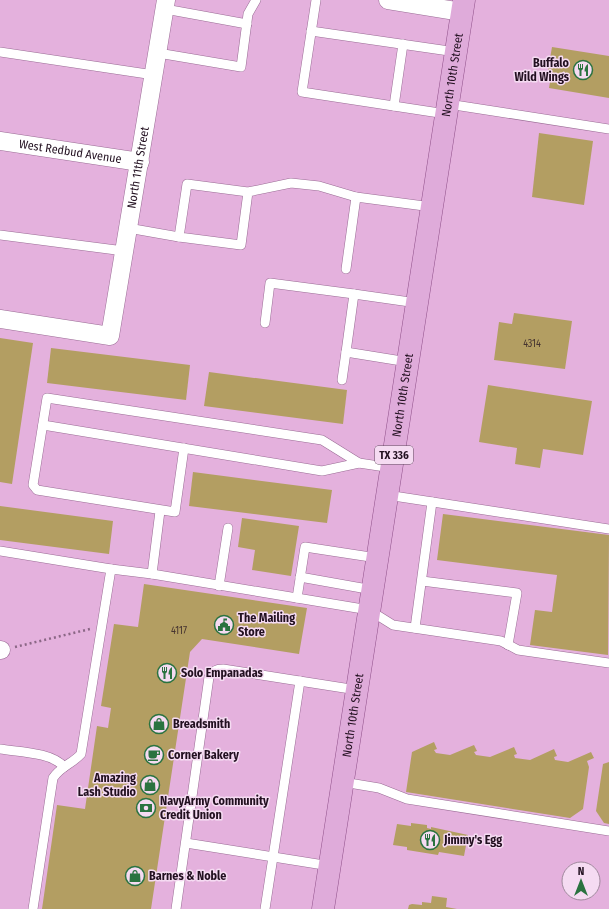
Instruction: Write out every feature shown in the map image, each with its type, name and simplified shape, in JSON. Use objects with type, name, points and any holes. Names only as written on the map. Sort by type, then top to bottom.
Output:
[{"type":"main road","name":"North 10th Street","points":[[323,909],[463,6]]},
{"type":"street","points":[[389,0],[463,6]]},
{"type":"street","name":"North 11th Street","points":[[0,319],[110,336],[166,5]]},
{"type":"street","name":"West Redbud Avenue","points":[[0,141],[140,162]]},
{"type":"lane","points":[[158,53],[241,67],[248,14],[256,0]]},
{"type":"lane","points":[[316,0],[302,92],[394,106],[447,109],[609,129]]},
{"type":"lane","points":[[166,5],[247,24]]},
{"type":"lane","points":[[311,31],[456,52]]},
{"type":"lane","points":[[394,106],[403,44]]},
{"type":"lane","points":[[0,52],[154,75]]},
{"type":"lane","points":[[179,236],[187,184],[248,192],[291,183],[319,186],[356,197],[432,207]]},
{"type":"lane","points":[[128,228],[241,245],[248,192]]},
{"type":"lane","points":[[346,269],[356,197]]},
{"type":"lane","points":[[0,235],[124,251]]},
{"type":"lane","points":[[265,323],[270,283],[417,303]]},
{"type":"lane","points":[[342,380],[354,294]]},
{"type":"lane","points":[[346,352],[408,362]]},
{"type":"lane","points":[[184,448],[174,512],[160,511],[37,490],[33,485],[47,398],[322,440],[359,463]]},
{"type":"lane","points":[[43,425],[322,471],[359,463],[392,468]]},
{"type":"lane","points":[[388,495],[609,529]]},
{"type":"lane","points":[[415,628],[432,502]]},
{"type":"lane","points":[[152,574],[160,511]]},
{"type":"lane","points":[[219,586],[228,528]]},
{"type":"lane","points":[[297,598],[305,547],[378,558]]},
{"type":"lane","points":[[0,551],[297,598],[371,600]]},
{"type":"lane","points":[[33,909],[53,778],[59,769],[75,760],[81,754],[111,569]]},
{"type":"lane","points":[[300,578],[371,600],[393,625],[501,641],[518,650],[609,663]]},
{"type":"lane","points":[[422,581],[517,593],[508,645]]},
{"type":"lane","points":[[176,909],[209,677],[212,672],[217,669],[223,669],[357,690]]},
{"type":"lane","points":[[265,909],[300,681]]},
{"type":"lane","points":[[0,748],[51,757],[60,761],[64,767]]},
{"type":"lane","points":[[343,782],[379,788],[407,799],[609,831]]},
{"type":"lane","points":[[186,843],[330,866]]},
{"type":"path","points":[[1,650],[102,626]]},
{"type":"building","points":[[552,47],[609,56],[609,98],[549,88],[552,70],[548,70]]},
{"type":"building","points":[[539,133],[593,141],[584,205],[532,197]]},
{"type":"building","points":[[514,313],[572,321],[565,369],[494,360],[499,322],[512,324]]},
{"type":"building","points":[[0,338],[33,343],[12,484],[0,482]]},
{"type":"building","points":[[51,348],[190,365],[186,400],[47,383]]},
{"type":"building","points":[[209,372],[347,390],[343,424],[204,406]]},
{"type":"building","points":[[488,385],[592,401],[583,455],[543,449],[540,468],[515,464],[517,448],[479,442]]},
{"type":"building","points":[[193,472],[332,490],[327,523],[189,506]]},
{"type":"building","points":[[0,506],[113,521],[109,554],[0,540]]},
{"type":"building","points":[[443,514],[609,535],[608,655],[530,645],[535,610],[552,612],[557,575],[437,560]]},
{"type":"building","points":[[242,518],[299,526],[291,576],[252,570],[255,550],[238,547]]},
{"type":"building","points":[[144,584],[307,608],[299,654],[202,639],[190,652],[151,909],[42,909],[57,805],[85,809],[97,726],[108,728],[111,708],[101,706],[114,624],[138,627]]},
{"type":"building","points":[[434,742],[437,749],[434,750],[436,753],[450,755],[474,745],[477,751],[474,752],[476,755],[490,757],[514,747],[517,754],[514,755],[515,758],[530,760],[554,749],[557,756],[554,757],[555,760],[568,762],[591,752],[594,758],[587,761],[589,767],[583,809],[570,818],[406,792],[412,752]]},
{"type":"building","points":[[609,762],[609,824],[604,823],[596,811],[603,764]]},
{"type":"building","name":"Jimmy's Egg","points":[[411,823],[427,825],[427,828],[431,829],[431,827],[468,835],[464,856],[439,852],[438,855],[407,850],[407,847],[393,845],[397,824],[411,826]]},
{"type":"building","points":[[432,896],[447,898],[446,907],[457,909],[408,909],[409,905],[412,904],[422,905],[422,902],[431,903]]},
{"type":"place","name":"Buffalo Wild Wings","points":[[583,70]]},
{"type":"place","name":"The Mailing Store","points":[[224,625]]},
{"type":"place","name":"Solo Empanadas","points":[[167,673]]},
{"type":"place","name":"Breadsmith","points":[[159,724]]},
{"type":"place","name":"Corner Bakery","points":[[154,755]]},
{"type":"place","name":"Amazing Lash Studio","points":[[150,785]]},
{"type":"place","name":"NavyArmy Community Credit Union","points":[[146,808]]},
{"type":"place","name":"Jimmy's Egg","points":[[430,840]]},
{"type":"place","name":"Barnes & Noble","points":[[135,876]]}]
